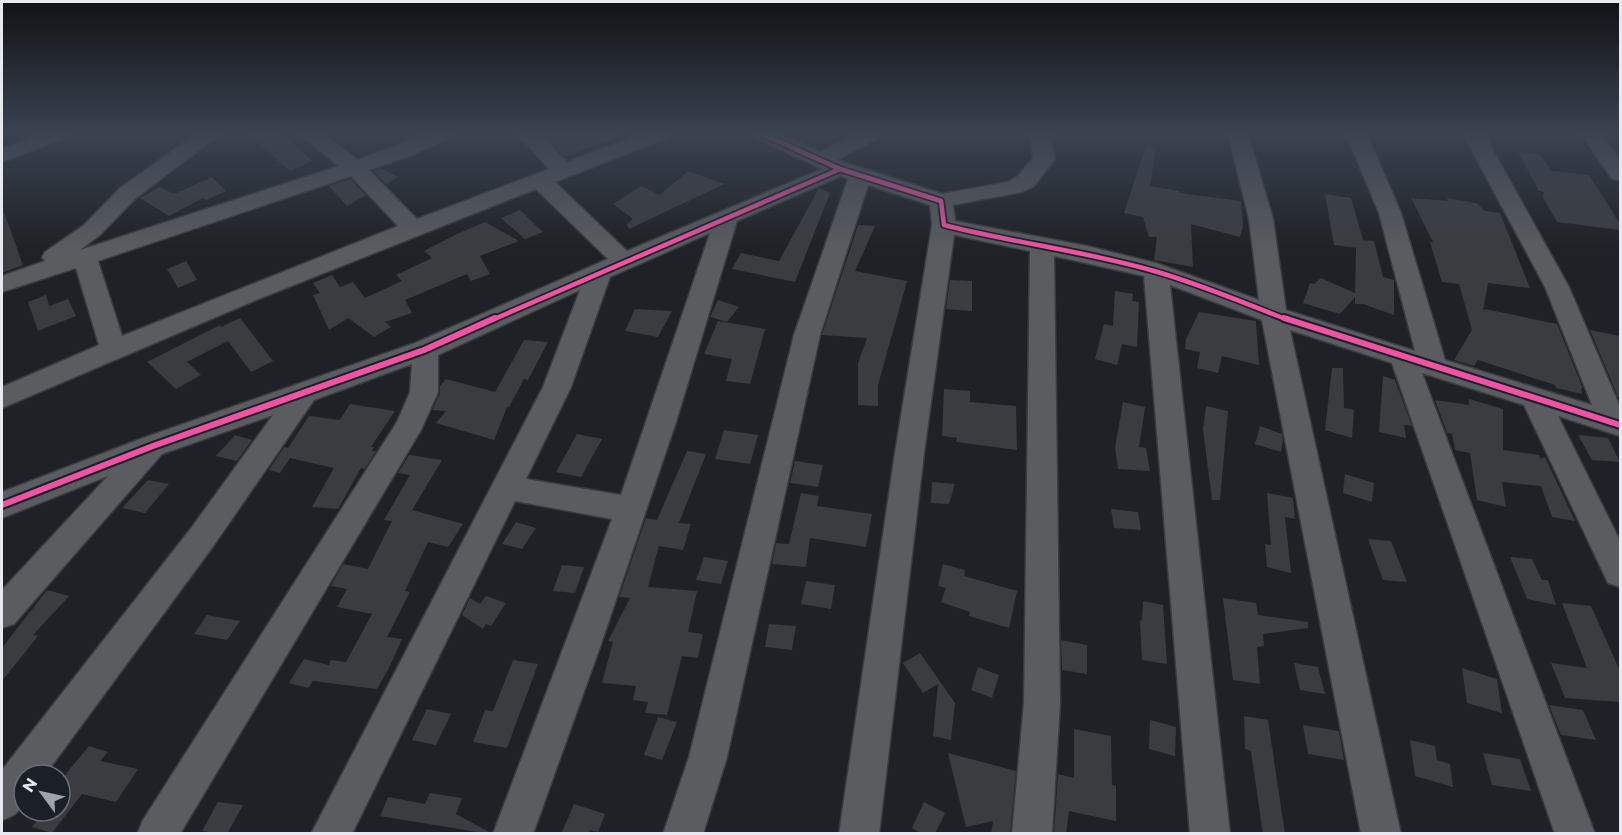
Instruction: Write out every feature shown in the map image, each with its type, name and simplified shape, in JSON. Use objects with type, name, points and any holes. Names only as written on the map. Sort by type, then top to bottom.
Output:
[{"type":"street","points":[[9,281],[51,259],[92,230],[128,194],[157,173]]},
{"type":"street","points":[[9,281],[340,173]]},
{"type":"street","points":[[360,173],[413,228]]},
{"type":"street","points":[[2,398],[113,348],[413,228],[558,173]]},
{"type":"street","points":[[2,505],[153,446],[424,350],[831,173]]},
{"type":"street","points":[[683,834],[708,757],[807,335],[839,173]]},
{"type":"street","points":[[849,173],[942,213],[987,237],[1098,256],[1156,271],[1274,314],[1418,362],[1617,424]]},
{"type":"street","points":[[942,213],[1026,181],[1033,173]]},
{"type":"street","points":[[1249,173],[1261,219],[1274,314],[1380,834]]},
{"type":"street","points":[[1373,173],[1390,213],[1418,362],[1575,834]]},
{"type":"street","points":[[1494,173],[1557,287],[1617,424]]},
{"type":"street","points":[[540,180],[611,267]]},
{"type":"street","points":[[859,834],[879,694],[921,356],[942,213]]},
{"type":"street","points":[[513,834],[662,422],[727,217]]},
{"type":"street","points":[[1032,834],[1042,703],[1042,247]]},
{"type":"street","points":[[85,256],[113,348]]},
{"type":"street","points":[[331,834],[508,488],[611,267]]},
{"type":"street","points":[[1156,271],[1210,834]]},
{"type":"street","points":[[157,834],[422,404],[427,384],[424,350]]},
{"type":"street","points":[[2,801],[203,536],[305,391]]},
{"type":"street","points":[[1534,397],[1620,573]]},
{"type":"street","points":[[2,613],[153,446]]},
{"type":"street","points":[[508,488],[631,509]]},
{"type":"building","points":[[375,173],[390,173],[398,177],[386,184]]},
{"type":"building","points":[[686,173],[693,173],[724,184],[629,229],[627,224],[633,219],[613,204],[641,186],[660,195]]},
{"type":"building","points":[[1137,173],[1152,173],[1150,186],[1179,191],[1179,193],[1241,201],[1243,227],[1240,237],[1191,224],[1193,267],[1154,260],[1157,237],[1149,237],[1143,217],[1124,213]]},
{"type":"building","points":[[1529,173],[1589,175],[1620,224],[1620,230],[1557,222],[1543,198],[1544,192],[1539,191]]},
{"type":"building","points":[[212,177],[226,191],[206,200],[203,198],[169,216],[140,198],[160,187],[174,194]]},
{"type":"building","points":[[350,179],[366,195],[347,206],[329,186]]},
{"type":"building","points":[[819,188],[830,193],[795,282],[732,269],[741,253],[779,261]]},
{"type":"building","points":[[1325,194],[1351,198],[1363,240],[1374,241],[1383,277],[1394,280],[1394,315],[1363,304],[1355,304],[1355,297],[1340,314],[1303,303],[1310,283],[1314,284],[1321,278],[1355,293],[1356,248],[1334,245]]},
{"type":"building","points":[[1411,198],[1448,201],[1447,198],[1476,203],[1485,211],[1500,213],[1530,288],[1488,283],[1483,311],[1485,309],[1557,324],[1583,389],[1581,388],[1582,394],[1556,388],[1555,385],[1478,360],[1474,366],[1454,360],[1472,330],[1459,284],[1442,282],[1430,242],[1433,242]]},
{"type":"building","points":[[520,210],[543,232],[525,239],[501,218]]},
{"type":"building","points":[[2,212],[4,212],[23,265],[2,273]]},
{"type":"building","points":[[485,222],[519,241],[480,256],[490,274],[471,281],[467,274],[405,300],[412,313],[385,322],[391,327],[374,337],[348,318],[329,330],[313,295],[320,293],[313,283],[332,275],[340,287],[353,282],[365,298],[402,281],[396,275],[432,258],[424,251]]},
{"type":"building","points":[[858,225],[875,226],[855,271],[907,281],[878,385],[878,406],[858,405],[858,363],[867,338],[822,335]]},
{"type":"building","points":[[186,261],[197,280],[178,288],[167,269]]},
{"type":"building","points":[[950,280],[972,281],[972,311],[946,309]]},
{"type":"building","points":[[1115,291],[1133,294],[1132,301],[1139,302],[1137,347],[1122,344],[1117,365],[1095,359],[1104,324],[1113,326]]},
{"type":"building","points":[[46,295],[49,306],[68,299],[76,316],[38,331],[28,302]]},
{"type":"building","points":[[718,300],[739,307],[727,322],[710,317]]},
{"type":"building","points":[[635,309],[672,311],[658,337],[625,331]]},
{"type":"building","points":[[1199,312],[1256,321],[1259,365],[1222,356],[1218,373],[1197,368],[1200,352],[1185,349],[1186,339]]},
{"type":"building","points":[[240,318],[273,361],[251,372],[228,341],[187,362],[201,375],[176,389],[147,362],[220,325],[221,327]]},
{"type":"building","points":[[718,321],[765,329],[750,384],[726,381],[732,359],[704,354]]},
{"type":"building","points":[[1590,330],[1620,336],[1620,398],[1618,397]]},
{"type":"building","points":[[524,340],[548,342],[528,380],[524,379],[507,407],[494,440],[436,423],[446,411],[432,410],[440,393],[440,386],[446,379],[495,392]]},
{"type":"building","points":[[1332,368],[1343,368],[1344,408],[1354,410],[1352,438],[1325,430]]},
{"type":"building","points":[[1383,376],[1395,380],[1412,426],[1404,425],[1406,438],[1379,432]]},
{"type":"building","points":[[944,389],[970,391],[970,402],[1016,406],[1017,450],[956,442],[957,438],[942,436]]},
{"type":"building","points":[[1469,399],[1503,409],[1503,450],[1539,455],[1541,459],[1545,457],[1575,521],[1552,517],[1541,486],[1502,482],[1506,507],[1477,500],[1470,453],[1455,450],[1452,434],[1447,433],[1435,400],[1469,405]]},
{"type":"building","points":[[1123,402],[1145,407],[1139,447],[1146,448],[1150,471],[1118,469],[1115,448]]},
{"type":"building","points":[[350,404],[395,411],[371,447],[374,447],[372,451],[376,451],[365,469],[361,468],[338,509],[312,507],[334,468],[290,458],[280,473],[269,470],[284,447],[288,448],[309,416],[340,420]]},
{"type":"building","points":[[1206,406],[1228,411],[1220,500],[1212,500],[1203,429]]},
{"type":"building","points":[[1260,426],[1282,434],[1281,452],[1255,444]]},
{"type":"building","points":[[724,430],[758,435],[750,464],[715,459]]},
{"type":"building","points":[[577,434],[602,439],[581,477],[556,472]]},
{"type":"building","points":[[235,435],[252,440],[237,461],[216,456]]},
{"type":"building","points":[[1578,435],[1608,438],[1620,462],[1592,460]]},
{"type":"building","points":[[687,451],[706,454],[679,523],[691,524],[683,550],[659,546],[648,587],[697,591],[688,632],[703,634],[698,658],[682,656],[667,715],[645,713],[648,702],[633,700],[636,686],[602,683],[613,642],[608,641],[630,598],[619,597],[646,518],[657,520]]},
{"type":"building","points":[[409,455],[442,460],[412,510],[463,524],[448,547],[428,542],[405,591],[410,592],[387,637],[402,639],[389,668],[377,689],[313,681],[308,688],[289,683],[304,659],[329,665],[331,660],[346,662],[372,614],[337,607],[347,589],[331,586],[343,564],[368,569],[392,521],[384,520],[410,475],[398,473]]},
{"type":"building","points":[[795,461],[823,465],[818,487],[790,483]]},
{"type":"building","points":[[1345,474],[1374,483],[1372,502],[1343,493]]},
{"type":"building","points":[[148,480],[169,484],[145,513],[122,508]]},
{"type":"building","points":[[932,482],[955,484],[949,504],[931,503]]},
{"type":"building","points":[[801,493],[819,496],[817,506],[872,514],[866,547],[810,538],[806,567],[772,564],[776,543],[789,544]]},
{"type":"building","points":[[1267,493],[1293,498],[1295,519],[1285,517],[1291,573],[1267,567],[1265,544],[1271,545]]},
{"type":"building","points":[[1111,509],[1138,512],[1141,530],[1114,528]]},
{"type":"building","points":[[516,522],[536,528],[522,549],[502,544]]},
{"type":"building","points":[[1368,539],[1391,541],[1407,582],[1383,580]]},
{"type":"building","points":[[704,557],[728,561],[721,584],[696,580]]},
{"type":"building","points":[[1510,557],[1532,559],[1542,580],[1548,580],[1556,605],[1527,599]]},
{"type":"building","points":[[943,564],[965,570],[964,576],[1017,591],[1009,628],[969,616],[970,612],[941,602],[946,588],[938,586]]},
{"type":"building","points":[[562,565],[584,567],[575,593],[553,591]]},
{"type":"building","points":[[806,581],[835,585],[831,609],[801,604]]},
{"type":"building","points":[[47,590],[69,596],[33,635],[38,636],[2,681],[2,648]]},
{"type":"building","points":[[486,596],[506,603],[491,626],[486,624],[483,629],[462,615],[470,598],[480,604]]},
{"type":"building","points":[[1223,598],[1256,603],[1258,615],[1308,622],[1308,628],[1263,634],[1264,646],[1257,647],[1260,684],[1233,680]]},
{"type":"building","points":[[1143,601],[1163,605],[1167,664],[1142,660],[1140,620],[1142,621]]},
{"type":"building","points":[[1562,603],[1591,606],[1620,671],[1620,702],[1565,698],[1551,663],[1587,668]]},
{"type":"building","points":[[207,615],[240,621],[227,640],[194,634]]},
{"type":"building","points":[[769,624],[796,626],[792,650],[765,647]]},
{"type":"building","points":[[1061,640],[1087,645],[1087,674],[1062,670]]},
{"type":"building","points":[[920,653],[955,703],[951,740],[933,736],[938,684],[923,693],[903,663]]},
{"type":"building","points":[[513,660],[538,664],[507,748],[473,742],[485,710],[493,711]]},
{"type":"building","points":[[1294,663],[1318,667],[1325,694],[1300,690]]},
{"type":"building","points":[[978,667],[999,675],[992,698],[971,690]]},
{"type":"building","points":[[1462,668],[1497,679],[1502,713],[1467,703]]},
{"type":"building","points":[[1549,705],[1583,710],[1596,740],[1561,735]]},
{"type":"building","points":[[427,709],[451,714],[436,745],[412,740]]},
{"type":"building","points":[[1244,716],[1268,720],[1285,834],[1263,834],[1251,751],[1245,749]]},
{"type":"building","points":[[658,717],[677,722],[662,760],[644,755]]},
{"type":"building","points":[[1150,720],[1176,727],[1175,756],[1149,749]]},
{"type":"building","points":[[1303,725],[1339,731],[1344,760],[1308,754]]},
{"type":"building","points":[[1074,729],[1111,736],[1112,785],[1116,786],[1116,821],[1069,811],[1066,834],[1054,834],[1058,774],[1074,778]]},
{"type":"building","points":[[1410,740],[1435,746],[1437,760],[1450,764],[1453,787],[1415,776]]},
{"type":"building","points":[[89,746],[108,752],[100,761],[138,769],[116,802],[82,794],[72,807],[72,767]]},
{"type":"building","points":[[948,753],[1016,771],[1010,834],[991,834],[993,821],[966,827]]},
{"type":"building","points":[[1483,753],[1520,759],[1531,791],[1492,785]]},
{"type":"building","points":[[430,793],[462,798],[456,814],[489,834],[380,816],[388,797],[425,804]]},
{"type":"building","points":[[218,802],[243,805],[227,834],[202,831]]},
{"type":"building","points":[[924,802],[945,813],[935,834],[922,834],[912,828]]},
{"type":"building","points":[[574,804],[605,814],[598,832],[590,830],[588,834],[561,834]]},
{"type":"building","points":[[35,823],[60,823],[52,833],[32,827]]},
{"type":"cycle path","points":[[2,505],[153,446],[424,350],[831,173]]},
{"type":"cycle path","points":[[853,173],[941,201],[944,225],[987,236],[1087,254],[1156,271],[1302,325],[1620,425]]}]
